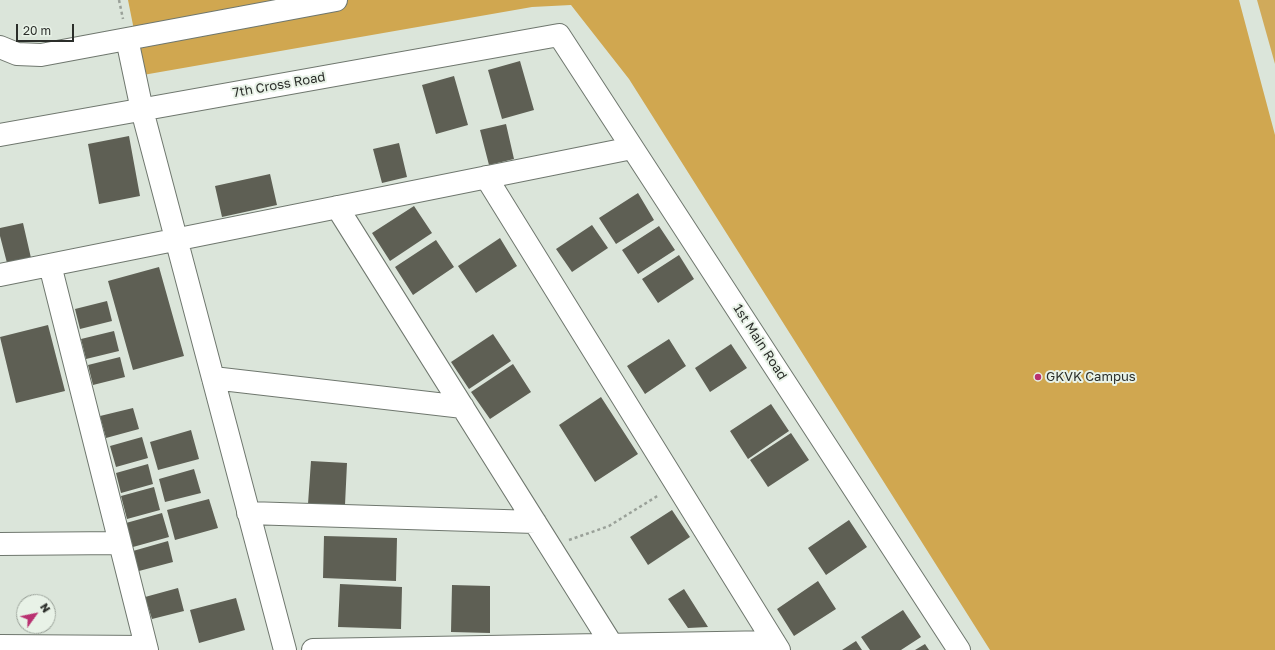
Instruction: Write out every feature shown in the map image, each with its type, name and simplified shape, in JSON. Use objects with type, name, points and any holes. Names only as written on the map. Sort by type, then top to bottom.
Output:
[{"type":"street","points":[[0,47],[17,54],[41,55],[336,0]]},
{"type":"street","name":"7th Cross Road","points":[[0,135],[559,35]]},
{"type":"street","name":"1st Main Road","points":[[559,35],[960,650]]},
{"type":"street","points":[[127,39],[142,110],[285,650]]},
{"type":"street","points":[[0,275],[632,148]]},
{"type":"street","points":[[486,177],[776,646]]},
{"type":"street","points":[[337,207],[612,645]]},
{"type":"street","points":[[0,646],[147,648],[50,265]]},
{"type":"street","points":[[213,378],[463,407]]},
{"type":"street","points":[[248,514],[535,522]]},
{"type":"street","points":[[0,544],[120,543]]},
{"type":"street","points":[[313,650],[612,645],[776,646]]},
{"type":"path","points":[[550,546],[610,526],[676,484]]},
{"type":"shaded area","name":"GKVK Campus","points":[[128,0],[1239,0],[1275,135],[1275,650],[990,650],[629,79],[571,5],[532,7],[143,75]]},
{"type":"shaded area","points":[[1257,0],[1275,0],[1275,64]]},
{"type":"building","points":[[520,61],[534,110],[502,119],[488,70]]},
{"type":"building","points":[[454,76],[468,125],[436,134],[422,85]]},
{"type":"building","points":[[506,124],[514,159],[489,165],[480,130]]},
{"type":"building","points":[[129,136],[140,196],[99,204],[88,144]]},
{"type":"building","points":[[399,143],[407,177],[382,183],[373,149]]},
{"type":"building","points":[[270,174],[277,205],[222,217],[215,186]]},
{"type":"building","points":[[638,193],[654,220],[616,244],[599,218]]},
{"type":"building","points":[[414,206],[432,233],[390,261],[372,233]]},
{"type":"building","points":[[23,223],[31,258],[7,263],[0,236],[0,228]]},
{"type":"building","points":[[592,225],[608,248],[572,272],[556,249]]},
{"type":"building","points":[[659,226],[675,250],[638,274],[622,250]]},
{"type":"building","points":[[500,238],[517,266],[476,293],[458,266]]},
{"type":"building","points":[[436,240],[454,267],[413,295],[395,267]]},
{"type":"building","points":[[679,255],[694,279],[658,303],[642,279]]},
{"type":"building","points":[[159,267],[184,356],[133,370],[108,281]]},
{"type":"building","points":[[107,301],[112,321],[80,329],[75,309]]},
{"type":"building","points":[[48,325],[65,391],[16,403],[0,337]]},
{"type":"building","points":[[114,331],[119,351],[86,359],[81,339]]},
{"type":"building","points":[[493,334],[511,361],[469,389],[451,362]]},
{"type":"building","points":[[669,339],[686,366],[645,394],[627,366]]},
{"type":"building","points":[[731,344],[747,368],[710,392],[695,368]]},
{"type":"building","points":[[120,357],[125,377],[93,385],[88,365]]},
{"type":"building","points":[[513,364],[531,392],[490,419],[471,392]]},
{"type":"building","points":[[601,397],[638,454],[595,482],[559,425]]},
{"type":"building","points":[[771,404],[789,431],[748,459],[730,431]]},
{"type":"building","points":[[133,408],[139,429],[106,438],[100,416]]},
{"type":"building","points":[[191,430],[199,459],[158,470],[150,442]]},
{"type":"building","points":[[791,433],[809,460],[768,487],[750,460]]},
{"type":"building","points":[[142,437],[148,458],[116,467],[110,446]]},
{"type":"building","points":[[311,461],[347,463],[345,505],[308,504]]},
{"type":"building","points":[[148,464],[153,484],[121,493],[116,473]]},
{"type":"building","points":[[194,469],[201,493],[165,502],[159,479]]},
{"type":"building","points":[[154,487],[160,510],[127,519],[121,496]]},
{"type":"building","points":[[209,499],[218,528],[175,540],[167,510]]},
{"type":"building","points":[[672,510],[690,537],[648,565],[630,537]]},
{"type":"building","points":[[162,513],[169,537],[133,547],[126,523]]},
{"type":"building","points":[[849,520],[867,547],[826,575],[808,548]]},
{"type":"building","points":[[324,536],[397,538],[396,581],[323,578]]},
{"type":"building","points":[[168,541],[173,562],[139,571],[133,551]]},
{"type":"building","points":[[818,581],[836,609],[794,636],[777,609]]},
{"type":"building","points":[[340,584],[402,587],[401,629],[338,627]]},
{"type":"building","points":[[452,585],[490,586],[490,633],[451,632]]},
{"type":"building","points":[[178,588],[184,611],[152,619],[145,597]]},
{"type":"building","points":[[684,589],[708,627],[688,628],[668,599]]},
{"type":"building","points":[[236,598],[245,630],[199,643],[190,610]]},
{"type":"building","points":[[903,610],[921,637],[901,650],[870,650],[861,637]]},
{"type":"building","points":[[856,641],[862,650],[842,650]]},
{"type":"building","points":[[925,644],[929,650],[915,650]]},
{"type":"place","name":"GKVK Campus","points":[[1038,377]]}]
